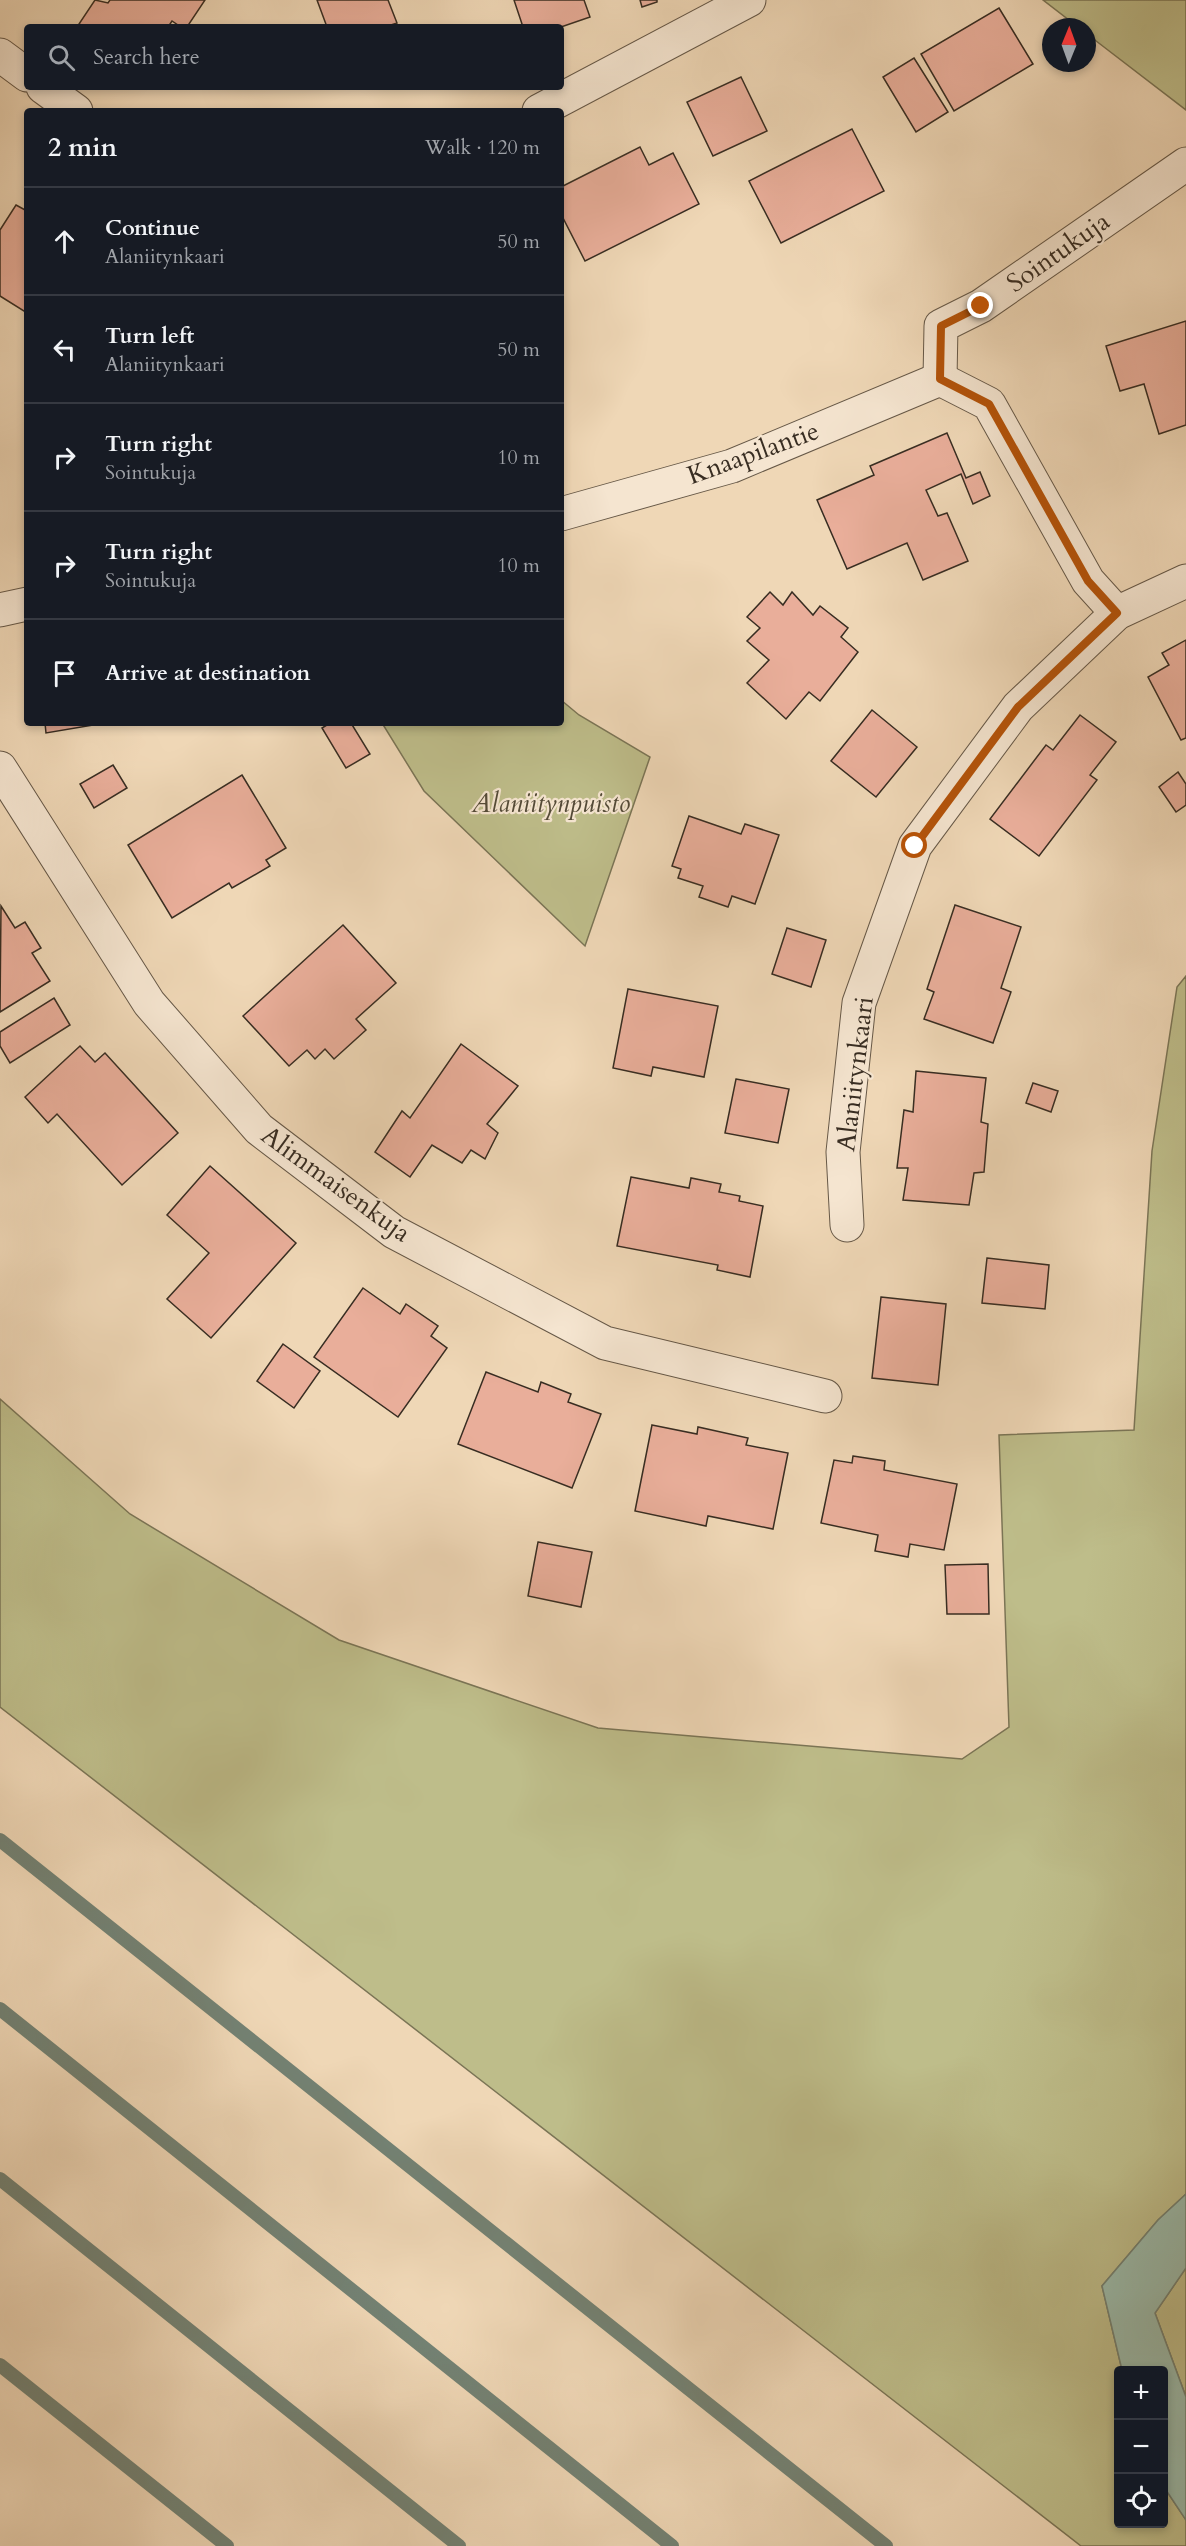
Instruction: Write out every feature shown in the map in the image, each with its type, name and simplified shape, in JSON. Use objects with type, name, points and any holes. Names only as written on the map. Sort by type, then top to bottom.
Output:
[{"type":"street","points":[[545,108],[749,0]]},
{"type":"street","points":[[0,56],[24,73]]},
{"type":"street","points":[[47,90],[72,108]]},
{"type":"street","name":"Sointukuja","points":[[940,379],[941,326],[981,306],[1186,164]]},
{"type":"street","points":[[940,379],[989,404],[1088,581],[1117,613]]},
{"type":"street","name":"Knaapilantie","points":[[564,513],[732,466],[940,379]]},
{"type":"street","name":"Alaniitynkaari","points":[[847,1225],[843,1152],[859,1003],[915,846],[1018,707],[1117,613],[1186,581]]},
{"type":"street","points":[[0,610],[24,605]]},
{"type":"street","name":"Alimmaisenkuja","points":[[0,768],[149,1004],[258,1129],[394,1232],[605,1343],[825,1396]]},
{"type":"green space","points":[[1043,0],[1186,0],[1186,110],[1096,41],[1096,18],[1066,18]]},
{"type":"green space","name":"Alaniitynpuisto","points":[[564,702],[579,715],[650,757],[585,946],[424,791],[384,726],[564,726]]},
{"type":"green space","points":[[1186,976],[1186,2194],[1158,2220],[1102,2286],[1121,2366],[1114,2366],[1114,2528],[1168,2528],[1168,2493],[1186,2520],[1186,2546],[1081,2546],[0,1707],[0,1399],[130,1514],[339,1640],[598,1728],[962,1759],[1009,1727],[999,1435],[1134,1430],[1152,1151],[1177,987]]},
{"type":"green space","points":[[1186,2268],[1186,2397],[1155,2313]]},
{"type":"shaded area","points":[[1186,2194],[1186,2268],[1155,2313],[1186,2397],[1186,2520],[1168,2493],[1168,2366],[1121,2366],[1102,2286],[1158,2220]]},
{"type":"building","points":[[95,0],[108,3],[110,0],[205,0],[189,24],[176,24],[172,21],[170,24],[79,24]]},
{"type":"building","points":[[317,0],[388,0],[397,23],[394,24],[326,24]]},
{"type":"building","points":[[514,0],[584,0],[590,17],[564,26],[564,24],[522,24]]},
{"type":"building","points":[[640,0],[657,0],[657,2],[642,7]]},
{"type":"building","points":[[999,8],[1033,64],[954,111],[921,54]]},
{"type":"building","points":[[914,58],[948,112],[916,132],[883,77]]},
{"type":"building","points":[[741,77],[767,131],[713,156],[687,102]]},
{"type":"building","points":[[852,129],[884,191],[781,243],[749,181]]},
{"type":"building","points":[[640,147],[649,165],[673,153],[699,204],[585,261],[564,220],[564,185]]},
{"type":"building","points":[[16,205],[24,209],[24,311],[0,296],[0,230]]},
{"type":"building","points":[[1186,321],[1186,425],[1159,434],[1144,384],[1120,391],[1106,346]]},
{"type":"building","points":[[947,433],[966,478],[980,472],[990,496],[973,504],[961,474],[926,490],[938,516],[947,513],[968,561],[923,580],[907,543],[847,569],[817,500],[874,475],[870,466]]},
{"type":"building","points":[[770,592],[783,605],[792,592],[813,615],[820,606],[848,628],[841,637],[858,652],[820,701],[809,692],[786,719],[747,683],[769,660],[747,641],[760,628],[747,617]]},
{"type":"building","points":[[1186,640],[1186,738],[1181,740],[1148,677],[1169,665],[1162,653]]},
{"type":"building","points":[[872,710],[917,747],[876,797],[831,761]]},
{"type":"building","points":[[1080,715],[1116,742],[1090,775],[1097,780],[1039,856],[990,819],[1046,745],[1053,750]]},
{"type":"building","points":[[45,726],[87,726],[46,733]]},
{"type":"building","points":[[353,726],[370,754],[346,768],[322,728]]},
{"type":"building","points":[[113,765],[127,788],[94,808],[80,784]]},
{"type":"building","points":[[1178,772],[1186,784],[1186,805],[1176,812],[1159,787]]},
{"type":"building","points":[[242,775],[286,848],[266,860],[270,866],[232,888],[229,883],[172,918],[128,845]]},
{"type":"building","points":[[689,816],[741,834],[745,824],[779,835],[755,904],[732,896],[728,907],[699,897],[703,886],[678,878],[681,869],[672,866]]},
{"type":"building","points":[[955,905],[1021,927],[1001,988],[1011,992],[993,1043],[924,1019],[934,992],[927,989]]},
{"type":"building","points":[[1,906],[15,928],[25,922],[41,948],[32,953],[50,981],[0,1012]]},
{"type":"building","points":[[343,925],[396,983],[356,1019],[366,1030],[334,1059],[325,1049],[315,1059],[307,1050],[289,1066],[243,1016]]},
{"type":"building","points":[[787,928],[826,940],[811,987],[772,974]]},
{"type":"building","points":[[628,989],[718,1006],[704,1077],[653,1067],[651,1076],[613,1068]]},
{"type":"building","points":[[54,998],[70,1025],[10,1063],[0,1046],[0,1032]]},
{"type":"building","points":[[461,1044],[518,1086],[487,1124],[498,1133],[485,1159],[471,1150],[462,1163],[432,1145],[410,1177],[375,1152],[402,1111],[410,1118]]},
{"type":"building","points":[[80,1046],[95,1062],[105,1053],[178,1133],[122,1185],[57,1114],[48,1123],[25,1097]]},
{"type":"building","points":[[916,1071],[986,1078],[981,1122],[988,1124],[984,1172],[974,1173],[969,1205],[903,1200],[908,1168],[897,1168],[904,1110],[913,1112]]},
{"type":"building","points":[[736,1079],[789,1089],[778,1143],[725,1133]]},
{"type":"building","points":[[1033,1083],[1058,1091],[1051,1112],[1026,1103]]},
{"type":"building","points":[[210,1166],[296,1243],[211,1338],[167,1299],[209,1253],[167,1215]]},
{"type":"building","points":[[631,1177],[689,1188],[691,1178],[721,1184],[719,1192],[740,1196],[739,1201],[763,1206],[750,1277],[717,1270],[718,1265],[617,1246]]},
{"type":"building","points":[[987,1258],[1049,1265],[1045,1309],[982,1303]]},
{"type":"building","points":[[363,1288],[400,1314],[406,1304],[438,1326],[431,1336],[447,1348],[398,1417],[314,1357]]},
{"type":"building","points":[[881,1297],[946,1304],[938,1385],[872,1378]]},
{"type":"building","points":[[283,1344],[320,1371],[294,1408],[257,1381]]},
{"type":"building","points":[[486,1372],[538,1392],[541,1382],[571,1394],[568,1402],[601,1414],[572,1488],[458,1444]]},
{"type":"building","points":[[652,1425],[697,1434],[698,1427],[748,1438],[746,1445],[788,1453],[773,1529],[708,1516],[706,1526],[635,1511]]},
{"type":"building","points":[[853,1456],[885,1461],[884,1470],[957,1484],[944,1550],[910,1544],[908,1557],[875,1551],[878,1535],[821,1523],[834,1460],[852,1463]]},
{"type":"building","points":[[538,1542],[592,1552],[581,1607],[528,1596]]},
{"type":"building","points":[[988,1564],[989,1614],[947,1614],[945,1565]]},
{"type":"waterway","points":[[0,1840],[886,2546]]},
{"type":"waterway","points":[[0,2009],[672,2546]]},
{"type":"waterway","points":[[0,2179],[459,2546]]},
{"type":"waterway","points":[[0,2365],[227,2546]]},
{"type":"route","points":[[915,846],[1018,707],[1117,613],[1088,581],[989,404],[940,379],[941,326],[981,306]]}]
